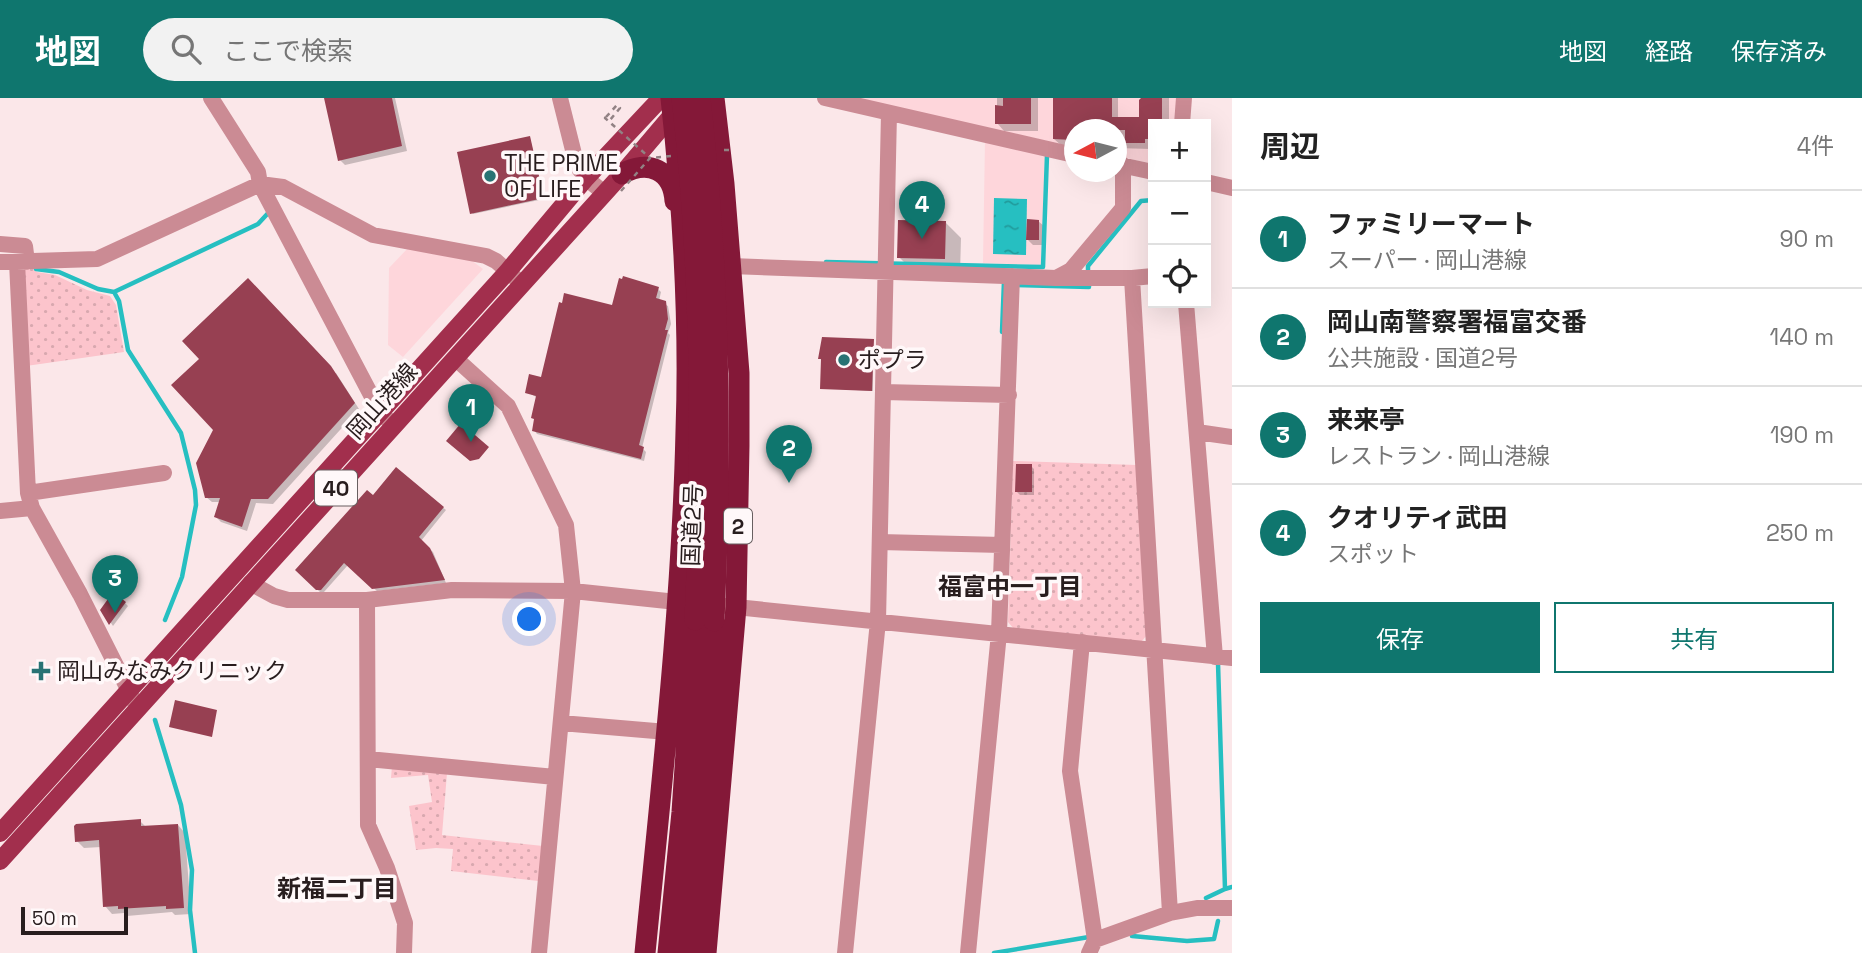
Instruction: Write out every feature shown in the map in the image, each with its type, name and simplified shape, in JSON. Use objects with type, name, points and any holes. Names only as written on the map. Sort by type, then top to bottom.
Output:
[{"type":"highway","name":"国道2号","points":[[668,953],[705,620],[720,450],[717,280],[700,98]]},
{"type":"highway","name":"2","points":[[706,953],[736,607],[739,373],[724,184],[714,98]]},
{"type":"highway","points":[[645,953],[667,733],[687,430],[680,180],[672,102]]},
{"type":"highway","name":"国道2号","points":[[672,102],[697,278],[705,620],[701,812],[688,953]]},
{"type":"highway","points":[[616,186],[631,169],[649,168],[666,175],[673,185],[679,271],[685,293]]},
{"type":"main road","name":"岡山港線","points":[[0,861],[250,583],[586,178],[672,102],[688,98]]},
{"type":"main road","name":"岡山港線","points":[[0,832],[130,690],[387,419],[455,358],[616,186],[672,102]]},
{"type":"street","points":[[211,98],[258,172],[260,184],[272,208],[387,419]]},
{"type":"street","points":[[560,98],[577,166],[586,178],[616,186]]},
{"type":"street","points":[[825,98],[1064,153]]},
{"type":"street","points":[[1182,119],[1184,98]]},
{"type":"street","points":[[845,953],[878,621],[889,113]]},
{"type":"street","points":[[1127,166],[1148,171]]},
{"type":"street","points":[[1056,278],[1071,270],[1123,208],[1121,182]]},
{"type":"street","points":[[0,262],[27,258],[97,259],[260,184],[283,187],[373,235],[486,256],[522,284]]},
{"type":"street","points":[[1211,184],[1232,188]]},
{"type":"street","points":[[0,244],[25,246],[27,258],[29,500],[138,709]]},
{"type":"street","points":[[731,266],[885,266],[1008,279],[1148,276]]},
{"type":"street","points":[[1132,278],[1170,913]]},
{"type":"street","points":[[968,953],[999,633],[997,545],[1008,279]]},
{"type":"street","points":[[250,583],[288,600],[368,600],[452,590],[573,591],[1224,658],[1186,308]]},
{"type":"street","points":[[455,358],[508,406],[566,525],[573,591],[539,953]]},
{"type":"street","points":[[883,392],[1003,395]]},
{"type":"street","points":[[1200,432],[1232,437]]},
{"type":"street","points":[[0,511],[29,500],[164,473]]},
{"type":"street","points":[[880,542],[997,545]]},
{"type":"street","points":[[368,600],[368,825],[387,868],[405,923],[404,953]]},
{"type":"street","points":[[1082,642],[1070,771],[1092,947],[1170,913],[1197,908],[1232,908]]},
{"type":"street","points":[[561,723],[667,733]]},
{"type":"street","points":[[368,759],[555,778]]},
{"type":"path","points":[[610,120],[620,108],[617,105],[605,118],[650,158],[616,186]]},
{"type":"shaded area","points":[[855,98],[1178,98],[1177,119],[1148,119],[1148,163],[1127,158],[1127,119],[1064,119],[1064,145]]},
{"type":"shaded area","points":[[985,140],[1045,155],[1041,265],[983,263]]},
{"type":"shaded area","points":[[408,248],[467,257],[483,269],[403,357],[388,345],[389,268]]},
{"type":"shaded area","points":[[30,266],[37,272],[55,275],[87,290],[110,296],[116,305],[124,352],[26,366],[24,268]]},
{"type":"shaded area","points":[[1013,461],[1137,465],[1147,635],[1141,642],[1014,629],[1008,622]]},
{"type":"shaded area","points":[[392,766],[447,773],[442,835],[543,846],[538,881],[451,871],[453,849],[416,850],[409,806],[432,802],[428,775],[391,778]]},
{"type":"water","points":[[994,198],[1027,199],[1026,255],[993,254]]},
{"type":"building","points":[[324,98],[392,98],[402,146],[338,161]]},
{"type":"building","points":[[1003,98],[1031,98],[1031,124],[995,124],[995,105],[1003,106]]},
{"type":"building","points":[[1053,98],[1112,98],[1112,117],[1139,117],[1141,98],[1162,98],[1162,119],[1148,119],[1148,139],[1145,139],[1145,143],[1127,143],[1127,119],[1064,119],[1064,140],[1053,139]]},
{"type":"building","points":[[530,136],[544,198],[470,214],[457,152]]},
{"type":"building","points":[[1027,219],[1039,220],[1039,240],[1026,240]]},
{"type":"building","points":[[898,220],[946,221],[945,259],[897,258]]},
{"type":"building","points":[[623,276],[659,287],[656,298],[666,301],[668,319],[665,330],[668,330],[639,445],[644,447],[641,459],[532,431],[534,419],[531,418],[536,396],[525,393],[529,374],[541,377],[559,302],[562,303],[564,293],[612,305],[619,278],[622,279]]},
{"type":"building","points":[[248,278],[331,366],[355,403],[268,499],[251,499],[242,527],[214,517],[220,498],[205,498],[196,463],[213,430],[171,385],[199,359],[182,341]]},
{"type":"building","points":[[822,337],[874,339],[872,391],[820,389],[821,359],[818,359]]},
{"type":"building","points":[[461,423],[489,447],[479,459],[470,461],[446,441]]},
{"type":"building","points":[[1016,464],[1032,464],[1032,492],[1015,492]]},
{"type":"building","points":[[396,467],[444,507],[419,537],[430,548],[445,580],[372,589],[344,563],[321,590],[316,590],[295,570],[367,490],[373,495]]},
{"type":"building","points":[[113,592],[126,602],[109,625],[100,610]]},
{"type":"building","points":[[175,700],[217,710],[212,737],[169,727]]},
{"type":"building","points":[[141,819],[141,826],[178,824],[184,908],[103,907],[99,840],[75,842],[74,826]]},
{"type":"waterway","points":[[826,262],[1043,267],[1047,155]]},
{"type":"waterway","points":[[1088,273],[1088,266],[1141,201],[1148,200]]},
{"type":"waterway","points":[[35,264],[36,269],[59,272],[98,289],[114,292],[258,224],[270,211]]},
{"type":"waterway","points":[[1002,332],[1004,281]]},
{"type":"waterway","points":[[1015,285],[1089,287],[1089,282]]},
{"type":"waterway","points":[[114,292],[119,301],[128,350],[181,433],[195,490],[196,505],[182,577],[165,620]]},
{"type":"waterway","points":[[1218,663],[1225,889],[1232,887]]},
{"type":"waterway","points":[[155,720],[181,805],[192,870],[190,910],[195,953]]},
{"type":"waterway","points":[[1206,898],[1225,889]]},
{"type":"waterway","points":[[1132,936],[1187,941],[1214,939],[1218,921]]},
{"type":"waterway","points":[[994,953],[1089,937]]},
{"type":"place","name":"THE PRIME OF LIFE","points":[[490,176]]},
{"type":"place","name":"クオリティ武田","points":[[922,239]]},
{"type":"place","name":"ポプラ","points":[[844,360]]},
{"type":"place","name":"ファミリーマート","points":[[471,442]]},
{"type":"place","name":"岡山南警察署福富交番","points":[[789,483]]},
{"type":"place","name":"来来亭","points":[[115,613]]},
{"type":"place","name":"岡山みなみクリニック","points":[[41,671]]},
{"type":"district","name":"福富中一丁目","points":[[1010,586]]},
{"type":"district","name":"新福二丁目","points":[[337,888]]}]
